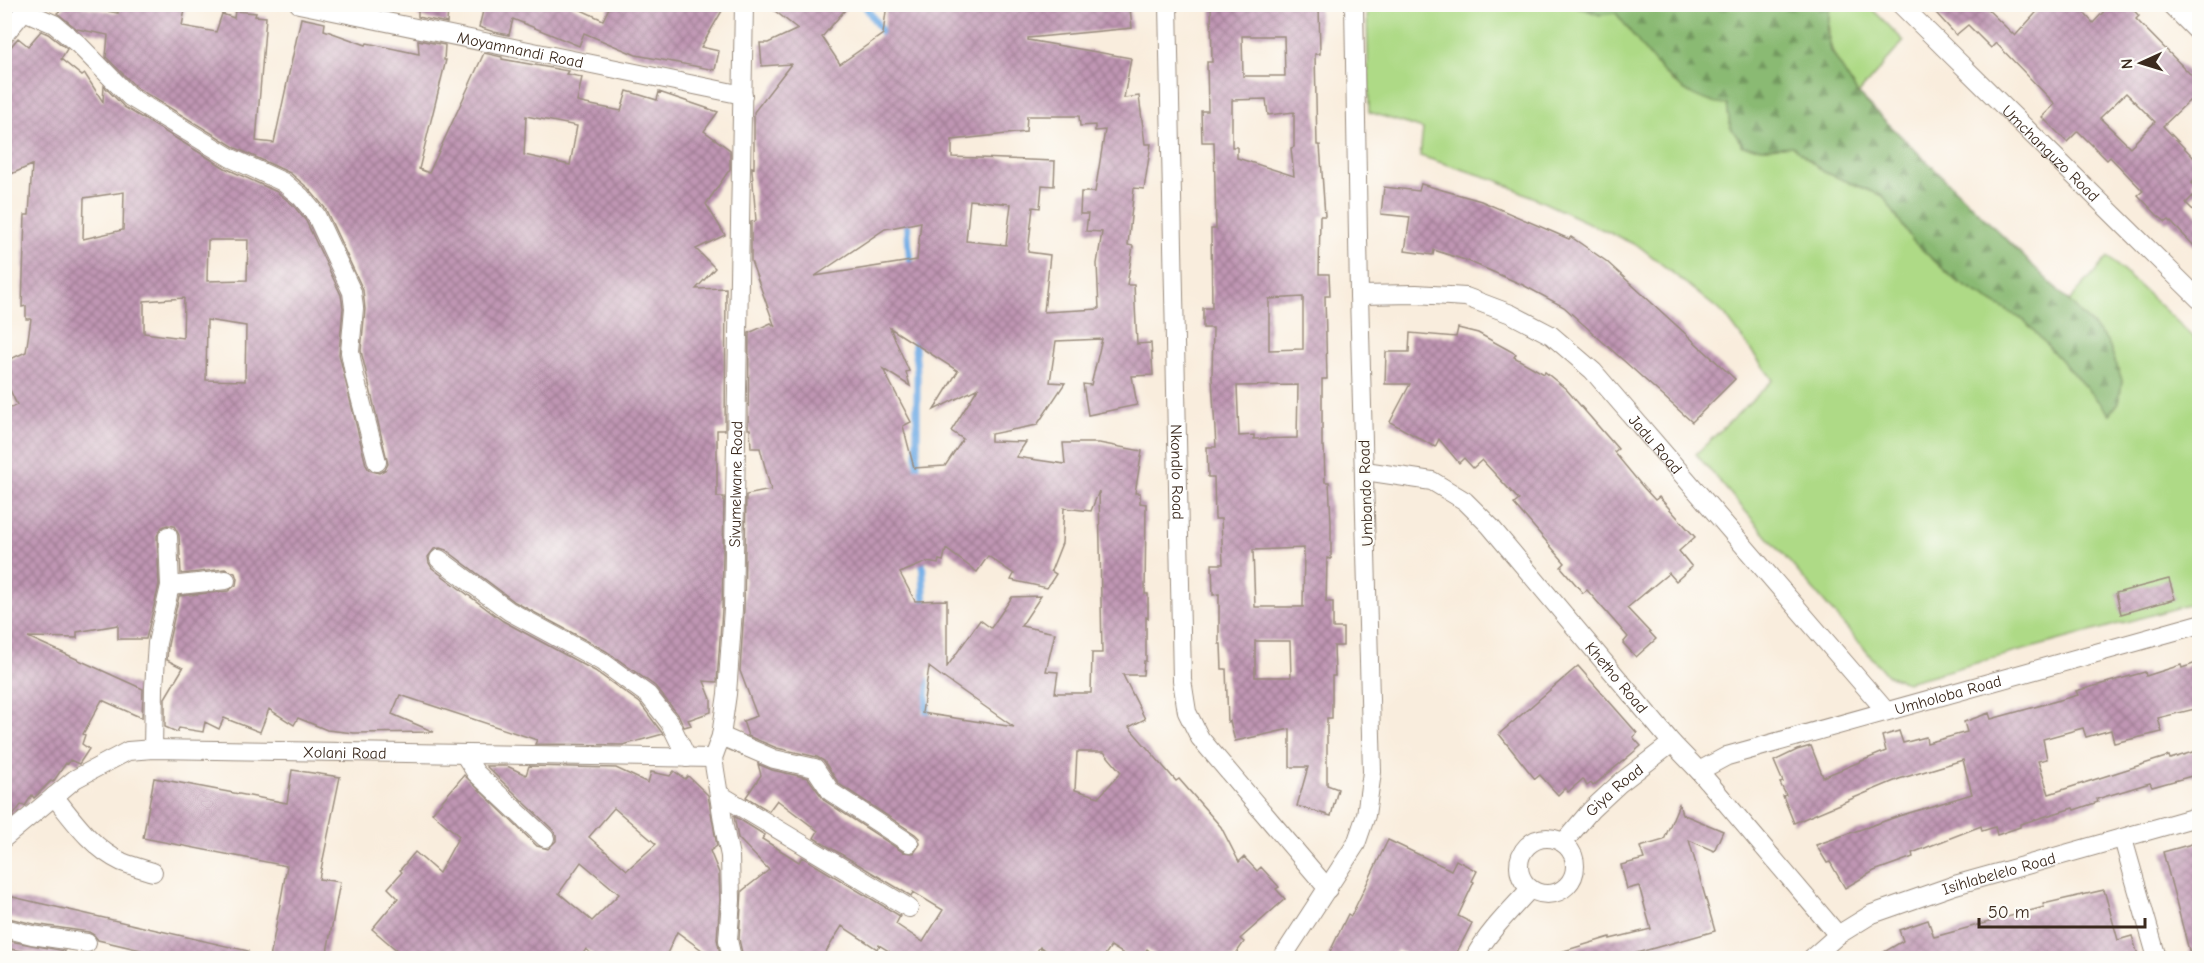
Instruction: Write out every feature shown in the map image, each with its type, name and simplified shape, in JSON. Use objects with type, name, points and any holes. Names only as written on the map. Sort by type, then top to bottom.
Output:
[{"type":"street","name":"Moyamnandi Road","points":[[299,4],[743,95]]},
{"type":"street","name":"Sivumelwane Road","points":[[731,958],[728,940],[731,900],[730,856],[713,759],[721,736],[727,694],[733,609],[744,4]]},
{"type":"street","name":"Nkondlo Road","points":[[1168,4],[1182,680],[1188,712],[1200,738],[1328,889]]},
{"type":"street","name":"Umbando Road","points":[[1282,958],[1356,844],[1366,815],[1372,772],[1359,295],[1354,4]]},
{"type":"street","name":"Umchanguzo Road","points":[[1900,4],[2199,300]]},
{"type":"street","points":[[2170,4],[2199,34]]},
{"type":"street","points":[[4,35],[27,8],[54,24],[78,44],[130,97],[231,158],[283,182],[301,197],[316,215],[352,292],[354,308],[350,352],[377,462]]},
{"type":"street","name":"Jadu Road","points":[[1359,295],[1416,294],[1466,297],[1511,314],[1551,335],[1593,370],[1886,711]]},
{"type":"street","name":"Khetho Road","points":[[1365,471],[1432,481],[1465,501],[1490,526],[1672,743],[1699,771],[1838,935]]},
{"type":"street","points":[[153,749],[157,643],[170,586],[168,536]]},
{"type":"street","points":[[439,558],[508,611],[601,661],[648,695],[670,723],[687,758]]},
{"type":"street","points":[[170,586],[226,580]]},
{"type":"street","name":"Umholoba Road","points":[[1699,771],[1726,756],[2199,624]]},
{"type":"street","points":[[721,736],[774,759],[815,768],[831,792],[909,843]]},
{"type":"street","name":"Giya Road","points":[[1563,843],[1591,810],[1672,743]]},
{"type":"street","name":"Xolani Road","points":[[4,838],[75,779],[128,751],[153,749],[713,759]]},
{"type":"street","points":[[464,754],[476,773],[546,838]]},
{"type":"street","points":[[719,794],[909,908]]},
{"type":"street","points":[[54,796],[83,832],[102,850],[121,862],[153,872]]},
{"type":"street","name":"Isihlabelelo Road","points":[[1812,958],[1838,935],[1872,914],[1955,885],[2199,816]]},
{"type":"street","points":[[1554,839],[1563,843],[1570,850],[1575,869],[1566,887],[1549,895],[1530,890],[1523,883],[1519,873],[1518,863],[1521,854],[1535,840],[1554,839]]},
{"type":"street","points":[[2123,839],[2157,958]]},
{"type":"street","points":[[1474,958],[1500,921],[1530,890]]},
{"type":"street","points":[[4,928],[32,935],[87,943]]},
{"type":"green space","points":[[1576,4],[1578,7],[1616,13],[1672,82],[1718,103],[1727,104],[1730,126],[1743,146],[1765,148],[1793,146],[1824,172],[1883,196],[1913,241],[1956,281],[2025,321],[2110,414],[2119,402],[2122,380],[2108,342],[2069,301],[2108,257],[2199,342],[2199,602],[1907,682],[1887,675],[1696,454],[1773,380],[1725,315],[1640,247],[1496,180],[1420,156],[1423,129],[1369,112],[1367,5]]},
{"type":"green space","points":[[1712,4],[1830,5],[1827,32],[1831,51],[1858,94],[2108,342],[2122,380],[2119,402],[2110,414],[2025,321],[1956,281],[1913,241],[1883,196],[1824,172],[1793,146],[1765,148],[1743,146],[1730,126],[1727,104],[1708,101],[1676,84],[1650,58],[1616,13],[1600,15],[1576,5],[1686,5],[1699,8]]},
{"type":"green space","points":[[1830,5],[1868,5],[1904,41],[1858,94],[1837,62],[1830,44]]},
{"type":"building","points":[[69,4],[118,13],[119,4],[186,4],[182,26],[216,32],[222,14],[234,18],[235,11],[256,13],[255,16],[266,17],[256,141],[274,143],[301,18],[325,23],[324,30],[366,45],[367,43],[419,54],[418,40],[445,45],[444,60],[446,60],[419,169],[429,173],[484,53],[502,57],[502,59],[568,71],[566,74],[582,77],[577,102],[621,111],[627,91],[657,100],[659,92],[718,112],[704,131],[730,150],[730,169],[706,204],[725,235],[696,249],[715,268],[696,289],[726,288],[725,430],[717,430],[717,497],[724,497],[722,609],[717,682],[704,681],[711,699],[711,712],[688,720],[691,725],[684,727],[679,716],[655,686],[606,651],[515,602],[446,550],[440,548],[434,549],[428,557],[432,568],[503,621],[595,671],[640,703],[663,734],[623,745],[535,744],[537,740],[400,695],[392,714],[434,732],[354,733],[327,730],[298,718],[294,725],[269,709],[260,732],[224,718],[219,729],[205,722],[203,732],[179,728],[177,732],[165,727],[165,698],[183,668],[167,660],[179,596],[228,591],[236,585],[237,579],[235,573],[225,569],[181,574],[179,535],[174,526],[167,525],[162,527],[157,536],[159,585],[146,639],[118,639],[118,625],[77,632],[77,638],[28,637],[143,689],[142,718],[102,700],[83,734],[85,735],[82,744],[89,749],[79,764],[70,760],[68,764],[66,763],[53,782],[51,781],[34,798],[32,795],[25,806],[21,805],[4,823],[4,411],[17,405],[4,377],[4,362],[26,352],[31,319],[26,319],[26,306],[22,307],[25,215],[29,215],[32,165],[4,177],[4,55],[18,38],[28,46],[41,31],[48,34],[67,49],[61,59],[82,76],[85,74],[103,102],[104,86],[124,107],[225,168],[277,192],[293,205],[306,221],[341,295],[343,308],[339,354],[366,465],[369,470],[379,473],[385,470],[388,464],[361,351],[365,309],[363,290],[325,208],[308,188],[290,173],[236,148],[137,88],[106,57],[108,35],[77,29],[57,13]],"holes":[[[526,116],[577,126],[570,165],[524,155]],[[124,192],[123,230],[83,239],[84,198]],[[208,240],[248,240],[247,280],[207,281]],[[184,298],[183,338],[144,333],[144,301]],[[207,320],[246,326],[245,381],[206,380]]]},
{"type":"building","points":[[418,4],[436,4],[448,8],[447,23],[418,17]]},
{"type":"building","points":[[479,4],[568,4],[603,20],[611,4],[726,4],[701,47],[719,51],[715,70],[636,55],[584,33],[579,46],[513,19],[509,35],[494,32],[479,27],[484,7]]},
{"type":"building","points":[[766,4],[850,4],[822,37],[840,64],[883,34],[887,4],[1124,4],[1125,8],[1130,8],[1132,28],[1028,38],[1028,40],[1131,58],[1124,98],[1139,96],[1145,144],[1151,144],[1144,189],[1134,188],[1128,245],[1133,246],[1127,285],[1134,285],[1137,344],[1151,343],[1153,375],[1132,376],[1137,405],[1088,415],[1083,384],[1091,385],[1102,339],[1056,341],[1050,382],[1065,383],[1037,425],[991,434],[991,441],[1026,442],[1016,457],[1065,464],[1063,443],[1099,443],[1142,451],[1135,493],[1140,493],[1140,503],[1146,504],[1145,594],[1148,594],[1148,618],[1146,617],[1146,661],[1144,661],[1143,675],[1123,675],[1145,719],[1129,727],[1176,781],[1179,779],[1221,827],[1239,862],[1244,857],[1257,871],[1261,867],[1279,887],[1276,889],[1285,899],[1240,939],[1244,942],[1233,958],[1159,958],[1147,949],[1141,958],[1130,958],[1111,946],[1103,958],[1060,958],[1040,947],[1032,958],[900,958],[879,945],[877,949],[842,926],[822,958],[743,958],[739,939],[742,891],[769,870],[738,838],[734,816],[765,835],[762,839],[799,862],[802,857],[900,916],[896,924],[923,942],[943,910],[913,892],[911,896],[814,838],[818,831],[777,800],[769,811],[746,797],[761,775],[758,764],[772,770],[808,778],[825,801],[903,852],[914,853],[920,844],[915,834],[839,784],[824,761],[817,757],[777,748],[748,736],[743,721],[757,716],[740,671],[744,609],[746,495],[771,490],[760,448],[751,448],[750,429],[748,429],[749,333],[771,323],[775,327],[751,261],[751,222],[756,221],[752,170],[752,167],[754,168],[754,112],[791,64],[762,66],[760,43],[768,43],[798,29]],"holes":[[[1027,116],[1079,116],[1080,126],[1095,125],[1095,131],[1105,130],[1095,192],[1081,192],[1080,214],[1088,214],[1086,231],[1102,232],[1097,264],[1099,309],[1044,312],[1050,255],[1028,252],[1033,207],[1040,208],[1042,185],[1054,186],[1055,161],[952,157],[952,140],[1026,132]],[[970,200],[1011,204],[1006,245],[966,241]],[[921,222],[917,260],[815,276],[885,229]],[[890,328],[958,371],[934,410],[978,388],[951,431],[963,439],[945,466],[914,468],[903,426],[911,422],[883,369],[910,386],[906,372],[909,371]],[[1099,491],[1102,653],[1092,653],[1091,693],[1055,693],[1058,672],[1046,671],[1055,633],[1021,626],[1041,596],[1012,597],[991,628],[980,620],[947,667],[947,600],[915,601],[900,573],[927,562],[938,564],[939,560],[943,561],[946,549],[977,572],[988,556],[1014,574],[1011,580],[1047,588],[1056,574],[1051,571],[1062,543],[1064,508],[1091,511]],[[929,667],[941,676],[1014,727],[922,713]],[[1077,752],[1104,752],[1121,772],[1099,797],[1075,790]]]},
{"type":"building","points":[[1211,4],[1319,4],[1320,54],[1315,54],[1317,145],[1320,145],[1325,216],[1320,216],[1319,274],[1329,274],[1330,296],[1325,296],[1327,379],[1322,379],[1322,446],[1324,446],[1325,482],[1329,482],[1331,522],[1331,559],[1327,558],[1326,602],[1333,602],[1333,628],[1343,628],[1343,646],[1334,646],[1335,676],[1332,676],[1332,718],[1327,718],[1327,785],[1338,789],[1331,816],[1297,806],[1308,767],[1290,767],[1290,729],[1235,741],[1230,721],[1228,722],[1226,669],[1222,669],[1221,644],[1219,644],[1219,594],[1213,595],[1212,564],[1223,564],[1221,519],[1215,519],[1214,477],[1208,477],[1207,447],[1216,447],[1212,377],[1213,328],[1203,328],[1203,308],[1212,308],[1211,229],[1216,229],[1214,142],[1202,142],[1201,111],[1208,111],[1207,62],[1212,62]],"holes":[[[1242,36],[1284,36],[1285,76],[1243,76]],[[1266,99],[1268,115],[1294,112],[1294,147],[1291,148],[1294,176],[1237,158],[1237,147],[1232,147],[1232,100]],[[1303,297],[1303,349],[1269,350],[1269,299]],[[1298,385],[1297,438],[1254,439],[1254,435],[1239,436],[1237,386]],[[1304,548],[1303,607],[1255,607],[1253,550]],[[1255,641],[1290,641],[1291,677],[1255,677]]]},
{"type":"building","points":[[1928,4],[1982,4],[2015,36],[2044,4],[2076,4],[2093,23],[2111,4],[2128,4],[2139,16],[2136,19],[2199,83],[2199,111],[2189,101],[2163,126],[2199,163],[2199,176],[2192,183],[2199,190],[2186,203],[2199,216],[2199,251],[2169,220],[2166,222],[2157,215],[2138,195],[2143,191],[2110,157],[2107,160],[2078,131],[2067,142],[2042,117],[2055,104],[1996,43],[1991,48],[1968,25],[1956,35]],"holes":[[[2126,93],[2155,122],[2130,147],[2100,118]]]},
{"type":"building","points":[[1421,184],[1481,201],[1569,239],[1571,237],[1606,261],[1735,379],[1692,422],[1564,307],[1523,285],[1468,261],[1434,250],[1433,255],[1405,251],[1410,217],[1381,214],[1384,187],[1419,191]]},
{"type":"building","points":[[1458,328],[1478,333],[1516,354],[1514,357],[1544,374],[1545,372],[1566,389],[1618,449],[1614,452],[1643,487],[1655,500],[1659,497],[1695,537],[1679,551],[1692,567],[1676,581],[1669,573],[1627,608],[1656,639],[1636,657],[1623,643],[1628,637],[1587,590],[1583,593],[1561,567],[1565,563],[1514,504],[1519,500],[1482,460],[1473,468],[1464,458],[1459,463],[1439,439],[1435,447],[1390,422],[1410,384],[1385,384],[1386,352],[1409,352],[1410,333],[1456,337]]},
{"type":"building","points":[[2169,579],[2175,599],[2121,614],[2116,593]]},
{"type":"building","points":[[2199,662],[2199,708],[2158,718],[2162,732],[2114,743],[2111,730],[2086,737],[2083,728],[2043,739],[2047,759],[2038,761],[2049,794],[2169,756],[2170,759],[2199,750],[2199,774],[2152,787],[2150,783],[2097,799],[2098,802],[2020,824],[2020,827],[1997,835],[1995,827],[1982,831],[1981,826],[1912,853],[1913,857],[1874,871],[1845,888],[1830,862],[1827,863],[1816,845],[1972,794],[1963,760],[1899,779],[1794,823],[1783,796],[1786,795],[1780,783],[1783,782],[1774,761],[1797,750],[1811,746],[1823,777],[1886,751],[1882,736],[1899,731],[1903,743],[1926,737],[1927,743],[1967,732],[1964,722],[1989,713],[1991,719],[2078,695],[2076,691],[2145,672],[2146,676]]},
{"type":"building","points":[[1578,666],[1637,733],[1633,737],[1641,746],[1593,786],[1591,783],[1587,786],[1583,779],[1568,792],[1565,788],[1558,795],[1540,775],[1535,779],[1499,734]]},
{"type":"building","points":[[486,766],[507,766],[526,775],[529,766],[616,768],[648,783],[651,772],[670,776],[674,771],[685,779],[688,776],[708,795],[717,846],[710,851],[719,873],[720,900],[717,939],[721,958],[713,958],[677,932],[665,958],[597,958],[586,949],[580,958],[406,958],[372,929],[398,898],[388,888],[415,852],[439,873],[459,836],[432,813],[464,775],[537,846],[548,849],[556,841],[553,830]],"holes":[[[614,808],[656,844],[627,870],[589,837]],[[581,862],[619,894],[592,921],[559,893]]]},
{"type":"building","points":[[292,770],[340,777],[319,879],[340,882],[326,958],[270,958],[287,866],[143,838],[154,778],[287,803]]},
{"type":"building","points":[[1679,804],[1682,814],[1723,831],[1714,851],[1689,840],[1715,931],[1633,954],[1635,958],[1555,958],[1554,954],[1610,937],[1610,939],[1651,929],[1639,886],[1627,889],[1621,865],[1644,859],[1640,847],[1664,840]]},
{"type":"building","points":[[1388,840],[1451,870],[1456,860],[1477,871],[1458,916],[1472,923],[1454,958],[1415,958],[1397,950],[1392,958],[1327,958],[1348,914],[1351,916]]},
{"type":"building","points":[[2199,842],[2199,958],[2191,958],[2163,852]]},
{"type":"building","points":[[2104,890],[2118,940],[2132,936],[2139,958],[1874,958],[1903,941],[1899,930],[1928,920],[1934,937],[2044,907],[2043,904]]},
{"type":"building","points":[[4,895],[248,951],[247,958],[175,958],[98,940],[89,932],[4,917]]},
{"type":"building","points":[[4,940],[65,951],[64,958],[4,948]]},
{"type":"waterway","points":[[864,4],[888,41]]},
{"type":"waterway","points":[[907,215],[910,270]]},
{"type":"waterway","points":[[914,335],[917,373],[917,477]]},
{"type":"waterway","points":[[922,557],[925,608]]},
{"type":"waterway","points":[[926,680],[927,722]]}]
